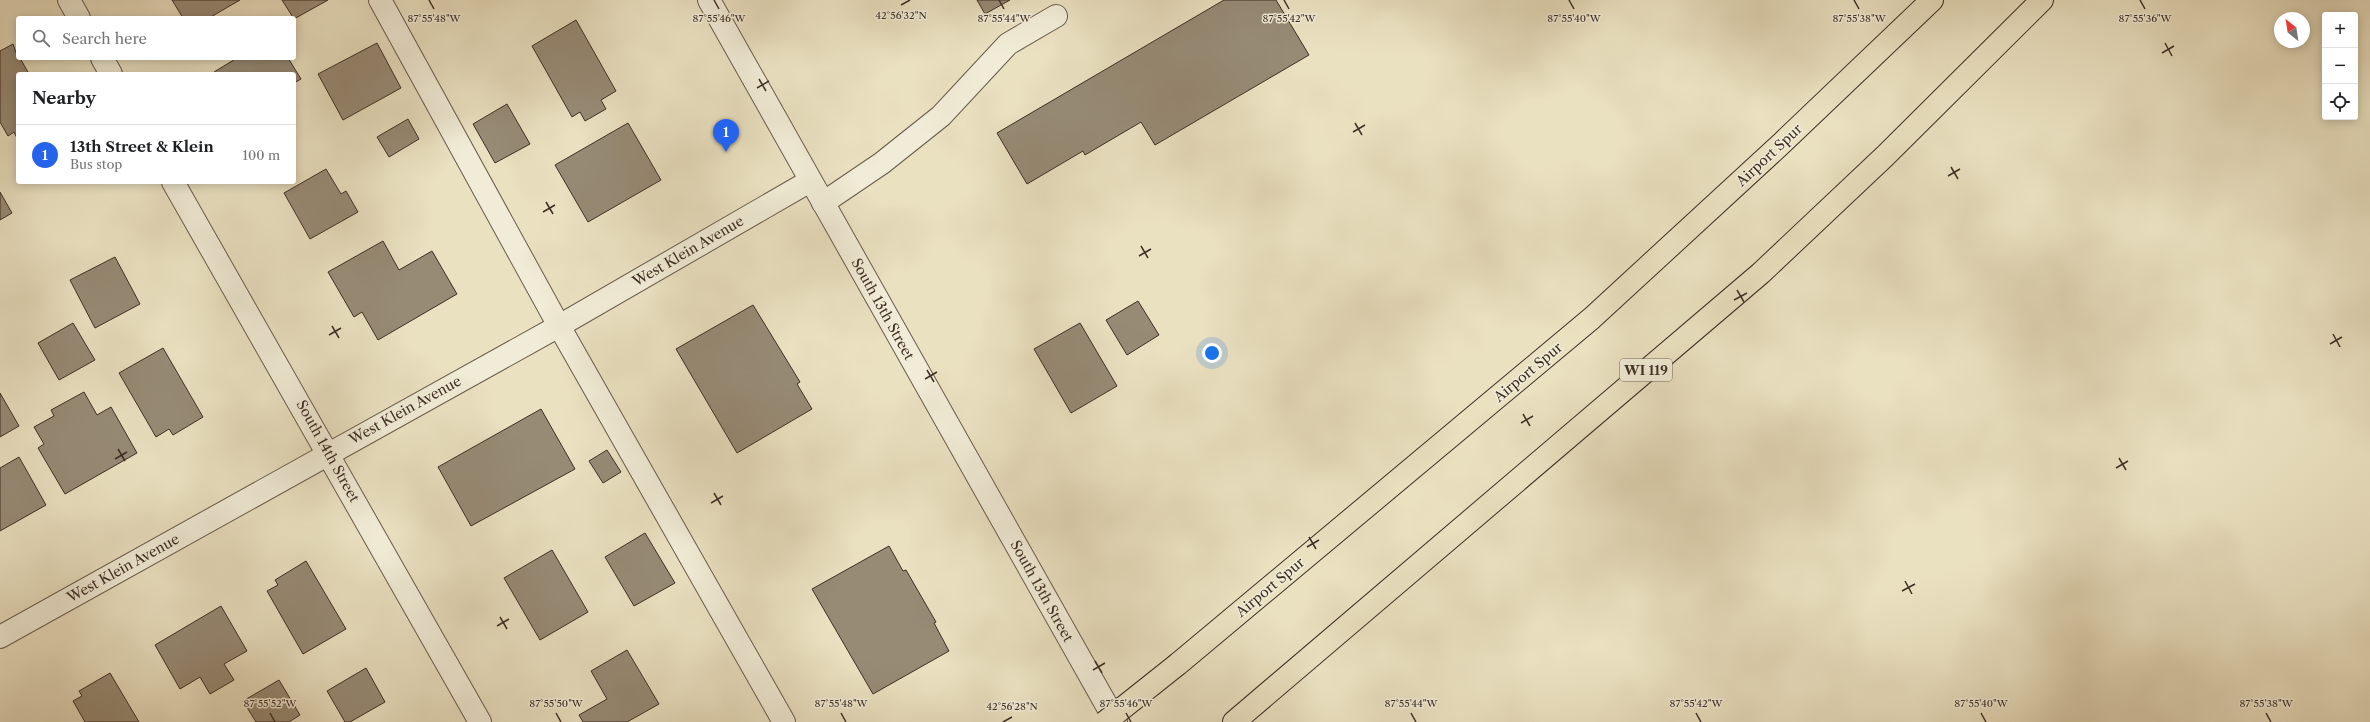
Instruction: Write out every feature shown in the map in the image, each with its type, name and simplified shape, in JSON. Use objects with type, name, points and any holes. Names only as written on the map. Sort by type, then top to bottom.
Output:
[{"type":"highway","name":"Airport Spur","points":[[1105,722],[1178,664],[1592,318],[1782,143],[1932,0]]},
{"type":"highway","name":"WI 119","points":[[1234,722],[1761,273],[1885,156],[2042,0]]},
{"type":"street","points":[[69,0],[78,16]]},
{"type":"street","points":[[380,0],[559,326],[784,722]]},
{"type":"street","name":"South 13th Street","points":[[709,0],[822,203],[1116,722]]},
{"type":"street","points":[[822,203],[882,164],[941,116],[1008,44],[1056,16]]},
{"type":"street","points":[[103,60],[110,72]]},
{"type":"street","name":"West Klein Avenue","points":[[0,637],[328,452],[559,326],[810,181]]},
{"type":"street","name":"South 14th Street","points":[[174,184],[328,452],[480,722]]},
{"type":"building","points":[[172,0],[240,0],[212,16],[182,16]]},
{"type":"building","points":[[282,0],[328,0],[296,18],[296,16],[292,16]]},
{"type":"building","points":[[977,0],[1010,0],[985,14]]},
{"type":"building","points":[[1224,0],[1276,0],[1309,55],[1155,145],[1141,122],[1085,155],[1083,151],[1027,184],[997,133]]},
{"type":"building","points":[[576,20],[616,91],[601,100],[606,109],[585,121],[580,112],[572,117],[532,46]]},
{"type":"building","points":[[377,43],[401,88],[343,120],[318,74]]},
{"type":"building","points":[[13,44],[16,52],[16,60],[21,60],[28,72],[16,72],[16,136],[14,132],[8,136],[0,122],[0,51]]},
{"type":"building","points":[[234,60],[289,60],[301,79],[296,82],[296,72],[214,72]]},
{"type":"building","points":[[507,104],[530,144],[495,163],[473,124]]},
{"type":"building","points":[[408,119],[419,139],[389,157],[377,137]]},
{"type":"building","points":[[628,123],[661,180],[588,222],[555,165]]},
{"type":"building","points":[[326,169],[341,194],[346,191],[358,212],[310,239],[284,193]]},
{"type":"building","points":[[0,192],[12,213],[0,220]]},
{"type":"building","points":[[383,241],[399,270],[432,251],[457,294],[378,340],[362,312],[354,317],[328,272]]},
{"type":"building","points":[[115,257],[140,304],[95,328],[70,280]]},
{"type":"building","points":[[1138,301],[1159,335],[1127,355],[1106,320]]},
{"type":"building","points":[[753,305],[800,382],[797,384],[812,409],[737,453],[676,349]]},
{"type":"building","points":[[73,323],[95,360],[59,380],[38,343]]},
{"type":"building","points":[[1080,323],[1117,386],[1071,413],[1034,349]]},
{"type":"building","points":[[163,348],[203,417],[173,435],[169,429],[156,437],[119,373]]},
{"type":"building","points":[[84,392],[97,415],[111,407],[137,453],[65,494],[38,448],[44,444],[34,427],[54,416],[51,410]]},
{"type":"building","points":[[0,393],[19,426],[0,437]]},
{"type":"building","points":[[541,409],[575,469],[471,526],[438,467]]},
{"type":"building","points":[[607,450],[621,472],[603,483],[589,461]]},
{"type":"building","points":[[19,457],[46,505],[0,531],[0,468]]},
{"type":"building","points":[[645,533],[675,583],[634,606],[605,557]]},
{"type":"building","points":[[889,546],[903,571],[906,570],[936,622],[934,623],[949,651],[873,694],[812,589]]},
{"type":"building","points":[[552,550],[588,612],[540,640],[504,578]]},
{"type":"building","points":[[306,561],[346,629],[303,654],[267,591],[278,585],[275,580]]},
{"type":"building","points":[[221,606],[247,651],[224,664],[234,680],[210,694],[200,677],[180,689],[155,645]]},
{"type":"building","points":[[627,650],[659,704],[627,722],[583,722],[579,715],[607,699],[591,671]]},
{"type":"building","points":[[366,668],[385,702],[350,722],[345,722],[327,691]]},
{"type":"building","points":[[110,673],[139,722],[85,722],[73,701],[82,696],[79,691]]},
{"type":"building","points":[[279,680],[300,715],[289,722],[256,722],[243,701]]},
{"type":"place","name":"13th Street & Klein","points":[[726,152]]}]
